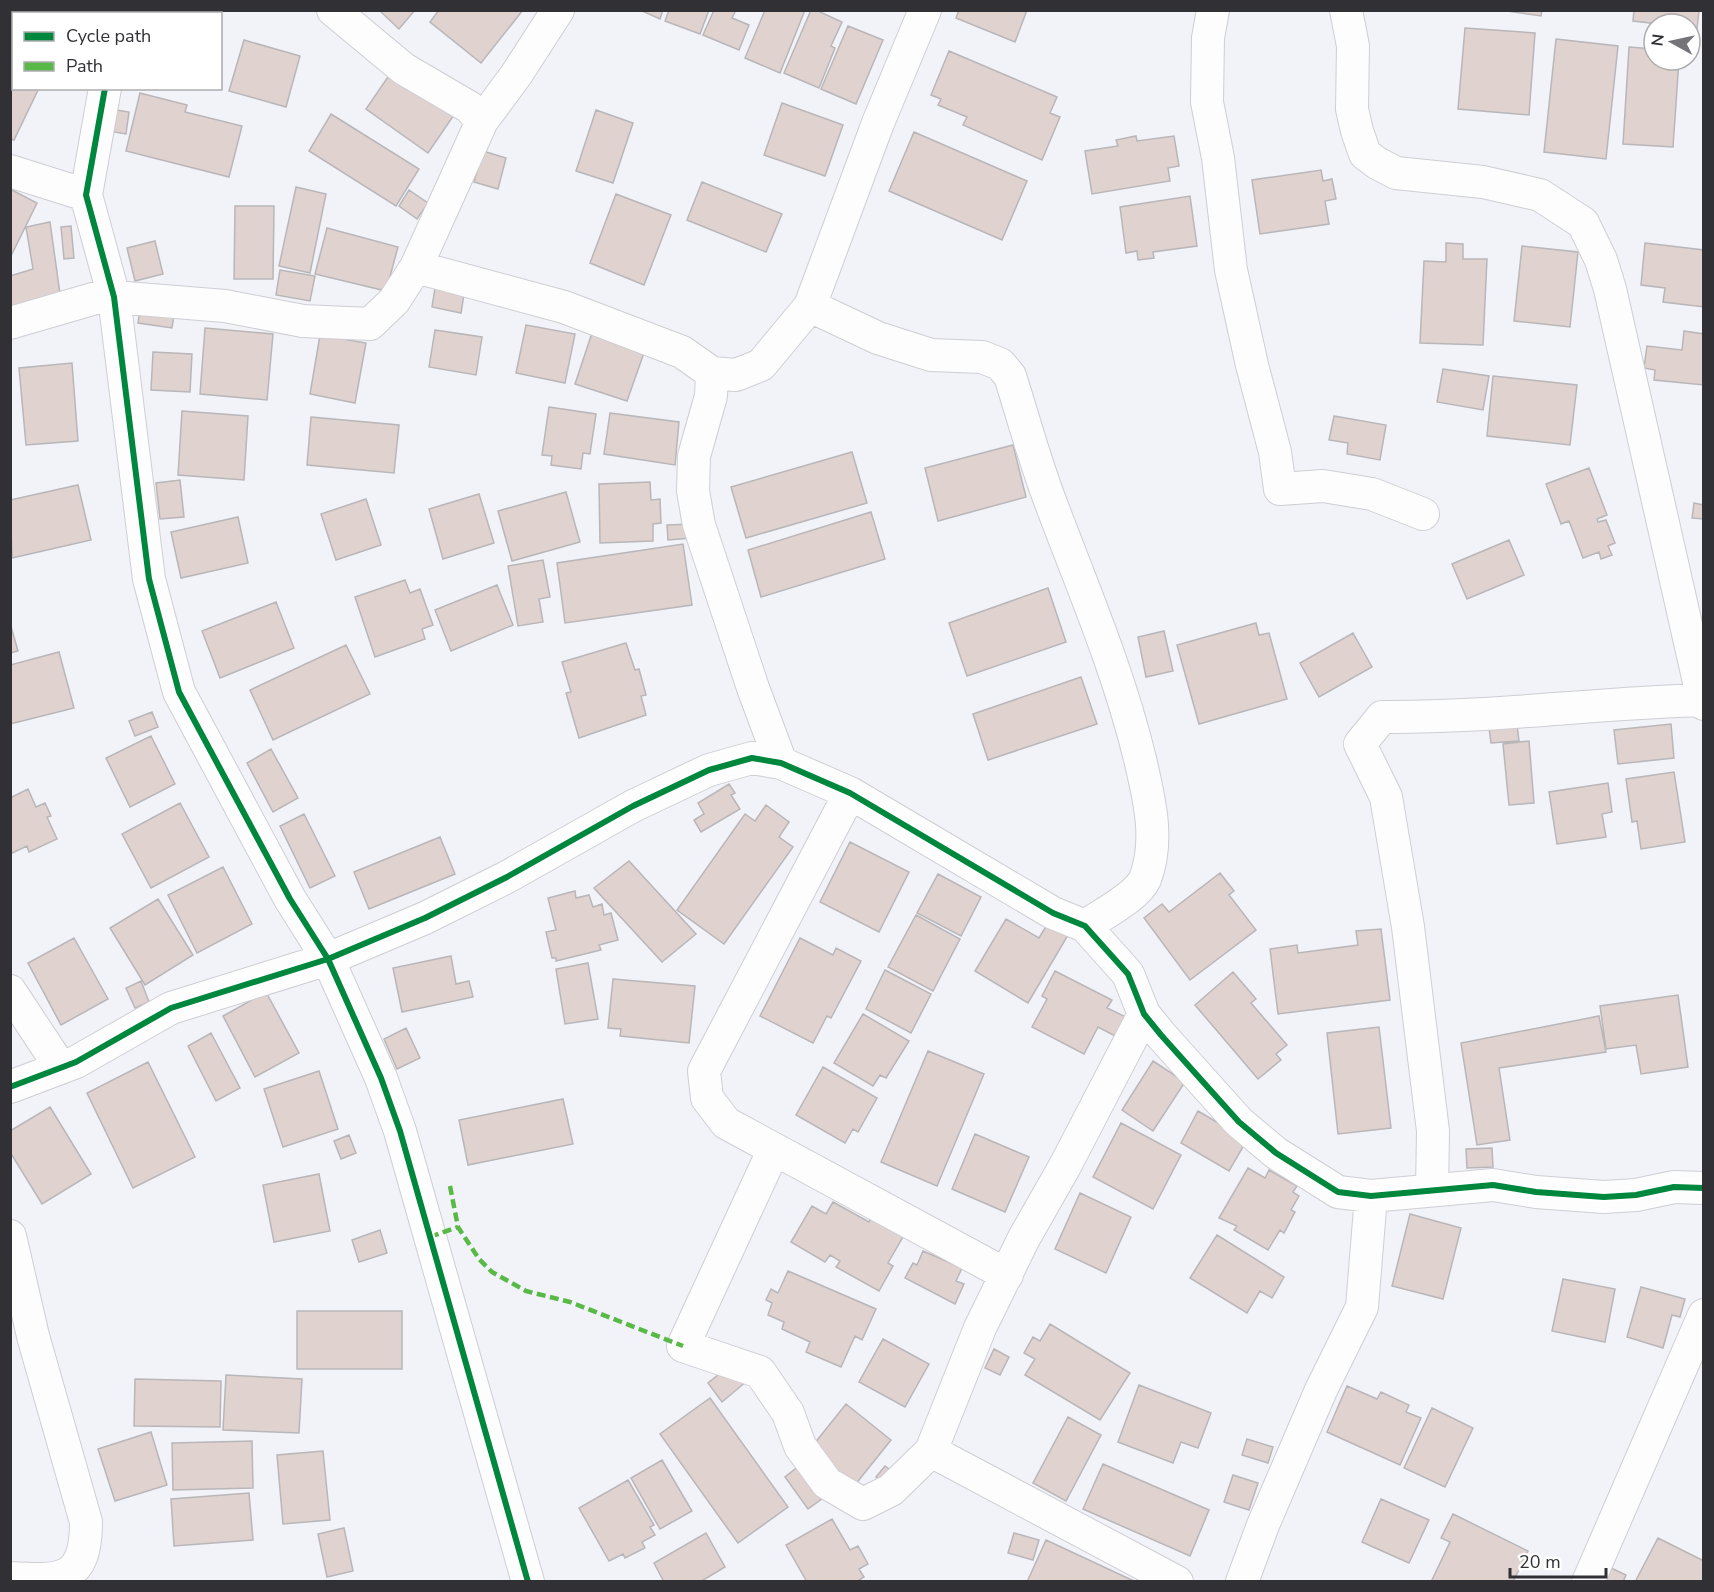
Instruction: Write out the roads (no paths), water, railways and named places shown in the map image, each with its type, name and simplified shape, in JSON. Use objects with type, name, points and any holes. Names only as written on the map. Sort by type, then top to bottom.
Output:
[{"type":"street","points":[[333,10],[404,69],[469,107],[482,121]]},
{"type":"street","points":[[10,322],[113,295],[225,306],[303,321],[370,324],[394,301],[416,267],[482,121],[516,75],[558,10]]},
{"type":"street","points":[[416,267],[564,307],[682,352],[712,373],[736,375],[761,366],[810,306],[878,123],[926,10]]},
{"type":"street","points":[[1213,10],[1208,38],[1207,102],[1218,158],[1231,270],[1252,365],[1275,452],[1280,489],[1323,486],[1372,494],[1424,514]]},
{"type":"street","points":[[1346,10],[1353,46],[1352,109],[1365,154],[1396,172],[1483,182],[1540,195],[1583,223],[1601,260],[1610,289],[1703,702],[1581,706],[1436,717],[1382,717],[1360,744],[1386,797],[1408,927],[1433,1131],[1432,1190]]},
{"type":"street","points":[[105,90],[86,195],[113,295],[149,579],[179,693],[290,899],[328,959],[381,1078],[400,1131],[528,1581]]},
{"type":"street","points":[[10,171],[86,195]]},
{"type":"street","points":[[810,306],[878,338],[931,355],[982,357],[1000,364],[1010,376],[1048,496],[1111,657],[1129,711],[1150,803],[1153,833],[1150,861],[1144,882],[1126,899],[1085,926]]},
{"type":"street","points":[[712,373],[711,396],[694,456],[693,490],[699,525],[753,688],[781,763]]},
{"type":"street","points":[[10,1087],[76,1062],[171,1008],[328,959],[425,918],[507,878],[615,816],[709,770],[752,758],[781,763],[850,793],[1053,913],[1085,926],[1128,974],[1144,1014],[1239,1122],[1276,1153],[1338,1192],[1371,1196],[1493,1185],[1536,1192],[1604,1197],[1636,1195],[1674,1187],[1704,1188]]},
{"type":"street","points":[[850,793],[704,1071],[707,1098],[726,1123],[1007,1275]]},
{"type":"street","points":[[10,991],[61,1068]]},
{"type":"street","points":[[774,1149],[683,1346],[760,1372],[788,1413],[800,1446],[827,1483],[863,1504],[891,1490],[931,1451],[980,1328],[1024,1238],[1065,1166],[1144,1014]]},
{"type":"street","points":[[1242,1581],[1263,1525],[1321,1390],[1362,1307],[1371,1196]]},
{"type":"street","points":[[10,1236],[33,1336],[86,1522],[86,1538],[82,1556],[86,1574],[42,1580],[10,1578]]},
{"type":"street","points":[[1588,1581],[1704,1316]]},
{"type":"street","points":[[931,1451],[1177,1581]]}]
